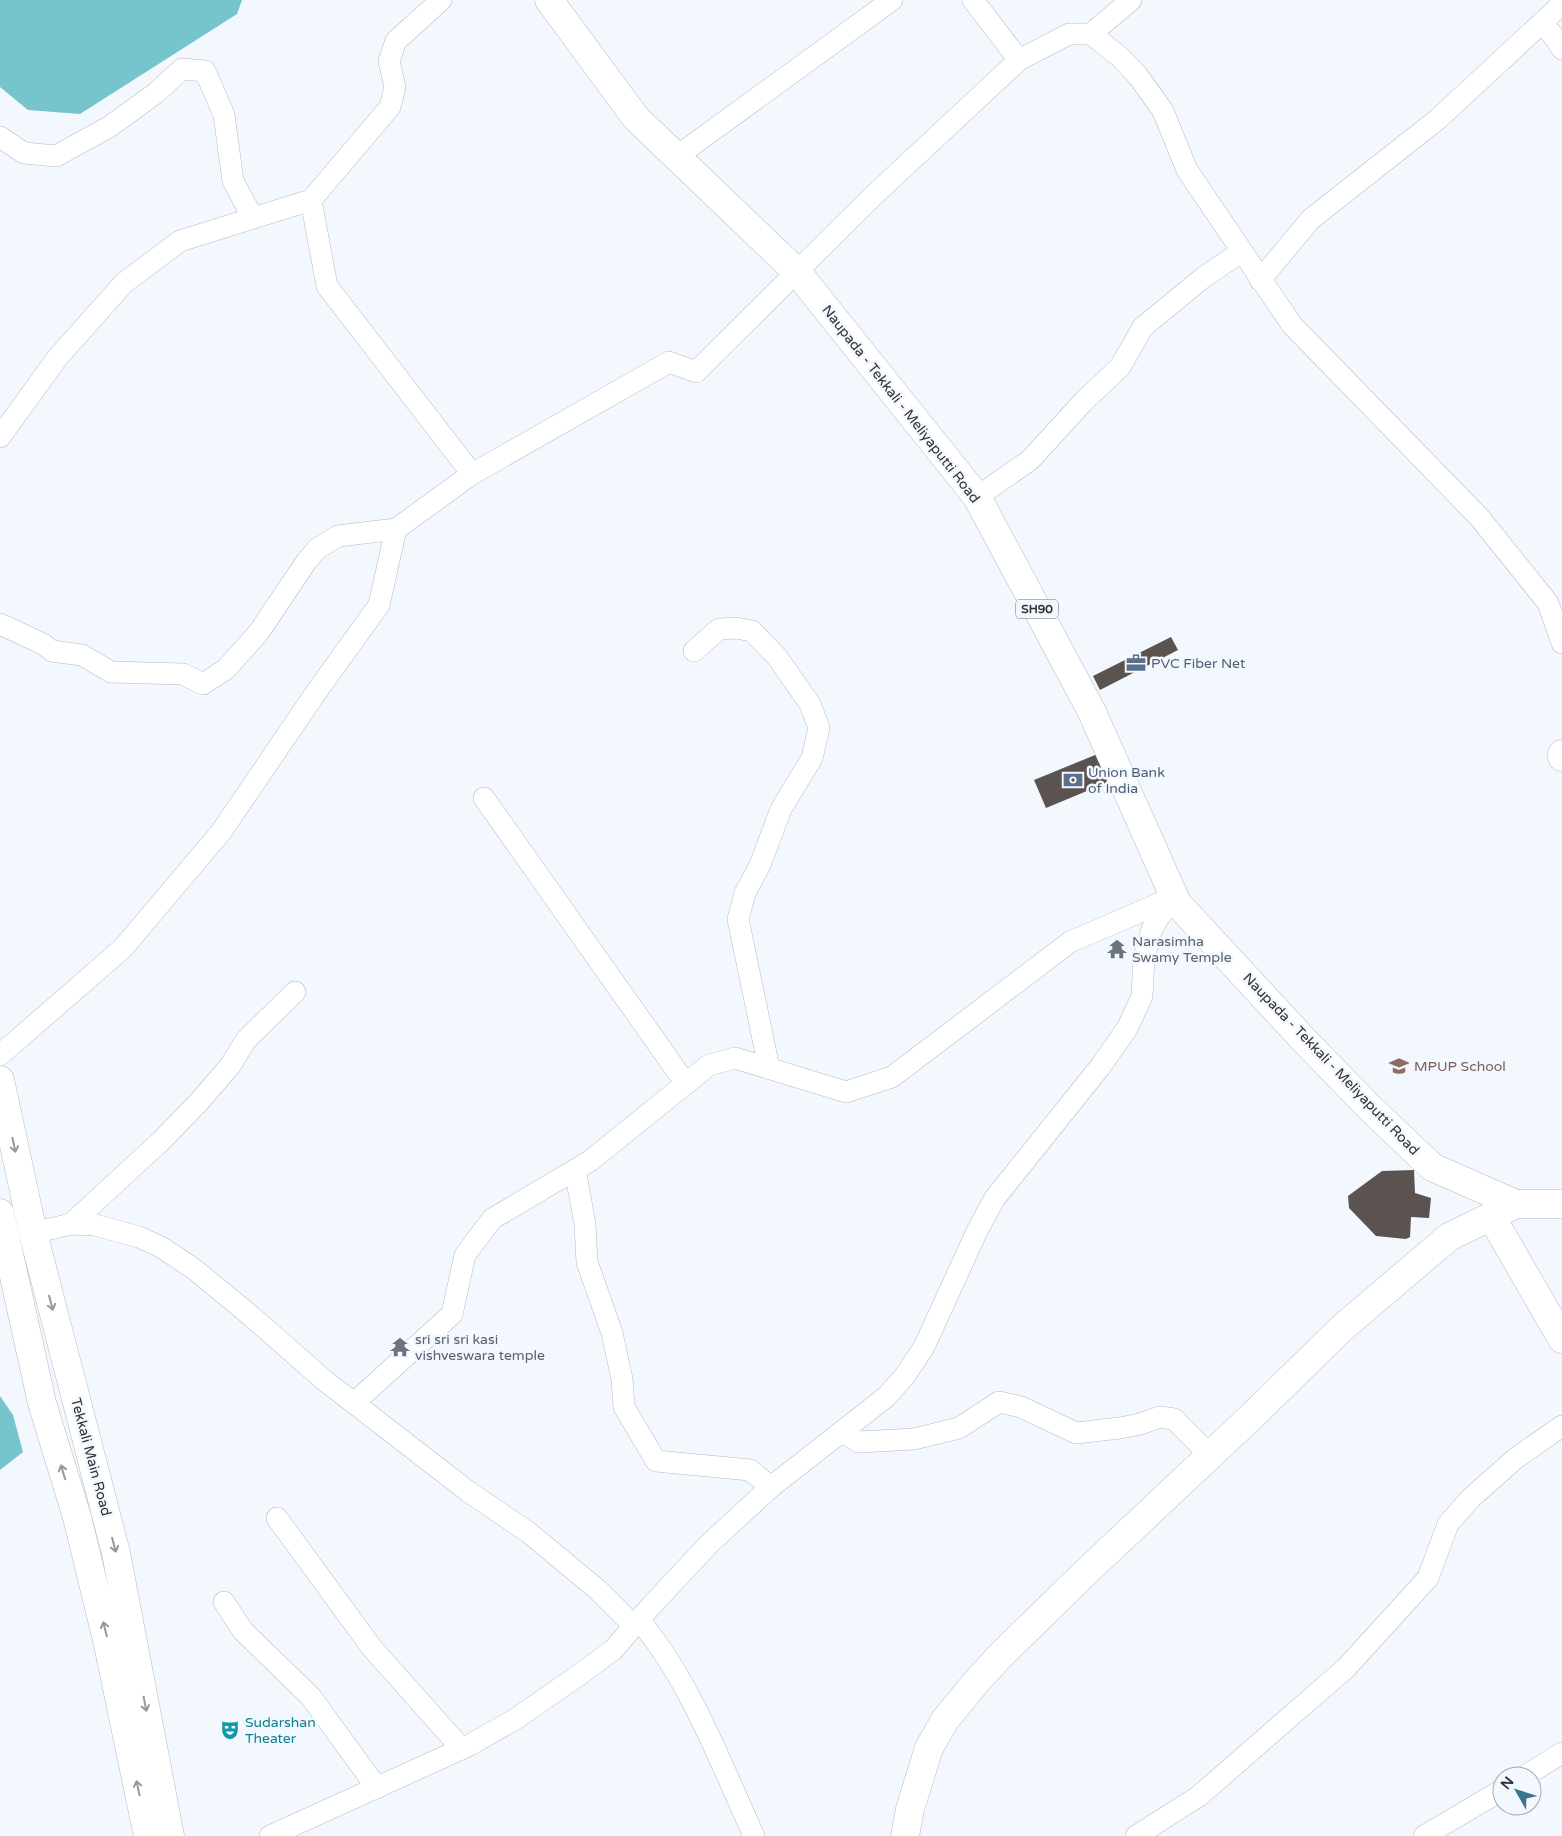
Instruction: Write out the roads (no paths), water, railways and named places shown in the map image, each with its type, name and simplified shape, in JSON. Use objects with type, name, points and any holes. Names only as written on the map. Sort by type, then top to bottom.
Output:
[{"type":"main road","name":"Naupada - Tekkali - Meliyaputti Road","points":[[549,0],[636,118],[796,272],[977,497],[1092,712],[1177,903],[1303,1039],[1432,1167],[1516,1204],[1562,1204]]},
{"type":"main road","name":"Tekkali Main Road","points":[[0,1080],[33,1233],[116,1553],[170,1836]]},
{"type":"main road","points":[[905,1836],[910,1809],[929,1748],[945,1720],[977,1681],[1013,1643],[1342,1328],[1449,1237],[1516,1204]]},
{"type":"main road","points":[[0,1214],[42,1403],[77,1517],[107,1640],[148,1836]]},
{"type":"main road","points":[[1491,1216],[1562,1339]]},
{"type":"street","points":[[0,437],[58,357],[124,283],[180,241],[311,200],[390,107],[395,87],[389,61],[396,42],[441,0]]},
{"type":"street","points":[[676,156],[892,0]]},
{"type":"street","points":[[973,0],[1020,60]]},
{"type":"street","points":[[1091,34],[1131,0]]},
{"type":"street","points":[[1260,280],[1311,220],[1438,119],[1562,4]]},
{"type":"street","points":[[1542,23],[1556,38],[1562,49]]},
{"type":"street","points":[[0,624],[43,644],[52,651],[82,655],[111,672],[182,674],[203,684],[226,669],[259,632],[317,549],[338,536],[396,529],[472,474],[669,362],[696,372],[873,196],[1020,60],[1069,34],[1091,34],[1120,57],[1138,76],[1163,111],[1187,170],[1292,325],[1479,517],[1548,603],[1562,643]]},
{"type":"street","points":[[0,137],[24,153],[56,156],[109,127],[156,92],[182,69],[205,71],[224,114],[233,181],[253,218]]},
{"type":"street","points":[[311,200],[327,286],[472,474]]},
{"type":"street","points":[[977,497],[1030,460],[1084,401],[1120,367],[1143,328],[1204,277],[1241,252]]},
{"type":"street","points":[[0,1055],[123,948],[220,832],[317,691],[380,604],[396,529]]},
{"type":"street","points":[[694,651],[719,629],[736,628],[752,631],[777,657],[810,704],[819,728],[812,758],[781,809],[760,865],[745,893],[738,919],[769,1068]]},
{"type":"street","points":[[484,798],[686,1084]]},
{"type":"street","points":[[354,1403],[452,1314],[464,1255],[492,1219],[590,1161],[709,1065],[735,1058],[846,1092],[892,1077],[1070,942],[1175,897]]},
{"type":"street","points":[[270,1836],[462,1749],[514,1720],[579,1675],[614,1649],[709,1544],[771,1487],[886,1397],[904,1377],[924,1347],[978,1229],[995,1198],[1100,1067],[1128,1027],[1142,996],[1144,958],[1152,929],[1175,897]]},
{"type":"street","points":[[71,1224],[161,1141],[198,1103],[230,1066],[246,1040],[295,992]]},
{"type":"street","points":[[575,1170],[585,1224],[588,1262],[612,1333],[622,1379],[624,1407],[656,1460],[750,1470],[771,1487]]},
{"type":"street","points":[[33,1233],[71,1224],[95,1225],[139,1237],[161,1247],[194,1269],[324,1380],[469,1492],[528,1532],[598,1590],[636,1623],[672,1666],[707,1733],[754,1836]]},
{"type":"street","points":[[843,1432],[859,1442],[914,1439],[959,1428],[999,1402],[1021,1407],[1076,1433],[1126,1427],[1160,1417],[1174,1419],[1210,1455]]},
{"type":"street","points":[[1136,1836],[1199,1796],[1346,1668],[1428,1578],[1448,1524],[1471,1498],[1516,1458],[1562,1426]]},
{"type":"street","points":[[277,1518],[372,1648],[462,1749]]},
{"type":"street","points":[[224,1602],[243,1631],[311,1697],[377,1788]]},
{"type":"street","points":[[1542,1766],[1562,1754]]},
{"type":"street","points":[[1424,1836],[1492,1796]]},
{"type":"water","points":[[0,0],[242,0],[237,14],[80,114],[28,110],[0,87]]},
{"type":"water","points":[[0,1396],[13,1415],[23,1452],[0,1470]]},
{"type":"place","name":"PVC Fiber Net","points":[[1136,663]]},
{"type":"place","name":"Union Bank of India","points":[[1073,780]]},
{"type":"place","name":"Narasimha Swamy Temple","points":[[1117,949]]},
{"type":"place","name":"MPUP School","points":[[1399,1066]]},
{"type":"place","name":"sri sri sri kasi vishveswara temple","points":[[400,1347]]},
{"type":"place","name":"Sudarshan Theater","points":[[230,1730]]}]
